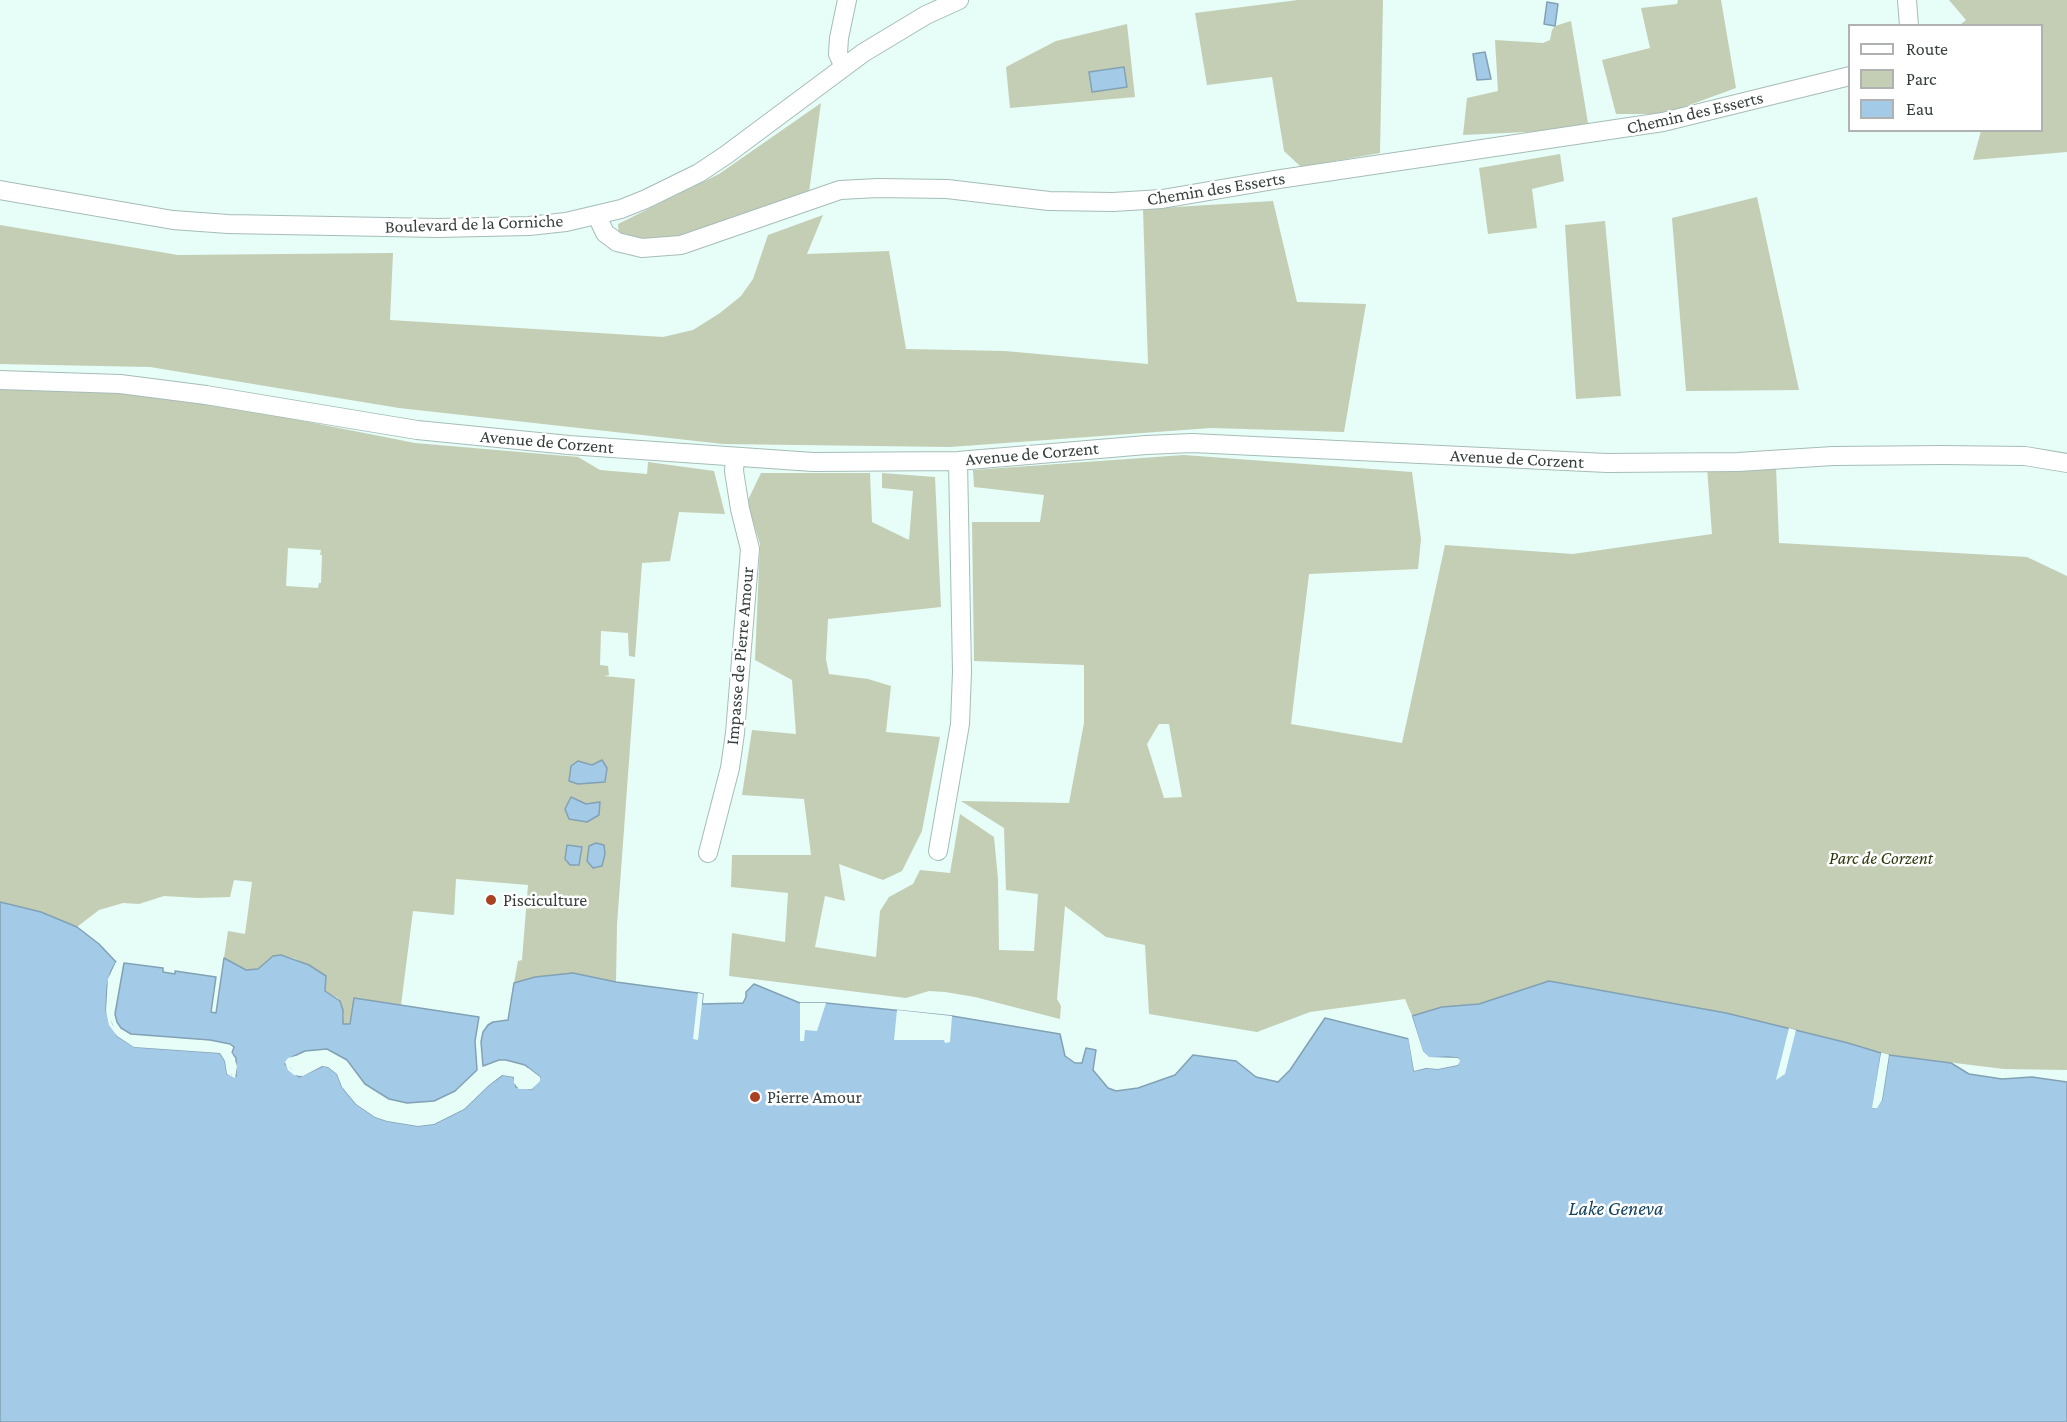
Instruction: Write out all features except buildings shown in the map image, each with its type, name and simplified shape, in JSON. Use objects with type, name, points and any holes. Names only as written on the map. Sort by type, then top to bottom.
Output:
[{"type":"street","points":[[844,67],[838,54],[847,0]]},
{"type":"street","name":"Boulevard de la Corniche","points":[[0,190],[173,220],[228,224],[485,227],[566,222],[597,216],[646,200],[699,173],[771,123],[844,67],[916,21],[959,0]]},
{"type":"street","points":[[1907,0],[1909,24]]},
{"type":"street","name":"Chemin des Esserts","points":[[597,216],[605,233],[617,242],[642,248],[681,245],[840,190],[947,189],[1048,201],[1113,202],[1162,199],[1280,179],[1652,124],[1848,76]]},
{"type":"street","name":"Avenue de Corzent","points":[[0,380],[129,385],[206,395],[417,430],[569,445],[829,463],[958,460],[1146,444],[1192,443],[1607,463],[1738,462],[1850,455],[2025,456],[2067,463]]},
{"type":"street","name":"Impasse de Pierre Amour","points":[[708,853],[730,768],[735,733],[750,549],[737,490],[734,471],[735,457]]},
{"type":"street","points":[[938,851],[960,723],[962,672],[958,460]]},
{"type":"green space","points":[[1298,0],[1383,0],[1380,153],[1301,167],[1284,151],[1272,77],[1207,85],[1195,13]]},
{"type":"green space","points":[[1678,0],[1721,0],[1736,88],[1665,114],[1616,114],[1602,60],[1650,48],[1641,8],[1677,4]]},
{"type":"green space","points":[[1949,0],[2067,0],[2067,152],[1973,160],[1981,132],[2043,132],[2043,24],[1961,24],[1966,20]]},
{"type":"green space","points":[[1571,21],[1589,129],[1463,135],[1467,98],[1498,91],[1495,40],[1543,43],[1550,40],[1555,26]]},
{"type":"green space","points":[[1127,24],[1135,97],[1010,108],[1006,67],[1056,41]]},
{"type":"green space","points":[[821,103],[809,192],[677,238],[650,241],[619,237],[618,224],[719,174]]},
{"type":"green space","points":[[1560,154],[1564,181],[1532,189],[1537,228],[1488,234],[1479,168]]},
{"type":"green space","points":[[1757,197],[1799,390],[1686,391],[1672,218]]},
{"type":"green space","points":[[1273,201],[1297,302],[1366,304],[1344,432],[1211,428],[950,447],[723,444],[399,408],[150,367],[0,364],[0,225],[178,255],[393,253],[390,320],[663,337],[693,330],[741,296],[753,279],[768,235],[823,215],[807,254],[889,251],[906,349],[1005,351],[1148,364],[1143,209]]},
{"type":"green space","points":[[1605,221],[1621,396],[1576,399],[1565,225]]},
{"type":"green space","points":[[0,389],[148,394],[263,413],[415,443],[578,457],[600,470],[647,474],[648,462],[714,471],[725,514],[679,512],[670,561],[642,563],[635,657],[629,656],[628,633],[601,631],[600,665],[608,666],[609,675],[604,676],[635,679],[617,925],[616,982],[573,973],[535,977],[514,983],[518,961],[522,960],[528,885],[456,879],[454,915],[413,911],[401,1005],[354,998],[350,1025],[342,1024],[344,1015],[338,998],[325,992],[296,959],[281,955],[273,956],[258,969],[246,970],[224,958],[228,931],[245,934],[252,882],[234,880],[230,897],[164,896],[139,904],[123,903],[99,910],[77,927],[41,912],[0,902]],"holes":[[[288,548],[321,550],[321,583],[318,588],[286,586]]]},
{"type":"green space","name":"Parc de Corzent","points":[[1184,455],[1412,472],[1421,539],[1418,569],[1309,574],[1291,724],[1402,743],[1445,545],[1573,554],[1712,534],[1707,467],[1776,467],[1779,543],[2027,557],[2067,576],[2067,1070],[2004,1069],[1889,1055],[1726,1013],[1549,981],[1479,1004],[1442,1007],[1412,1016],[1405,999],[1310,1012],[1257,1032],[1149,1014],[1145,945],[1106,937],[1065,906],[1057,999],[1061,1006],[1060,1019],[975,997],[945,992],[929,991],[906,998],[729,976],[732,933],[785,942],[788,893],[731,887],[732,855],[811,855],[804,799],[742,795],[752,730],[796,734],[792,680],[755,660],[760,544],[747,502],[761,473],[870,473],[872,522],[909,540],[913,491],[882,488],[882,473],[935,477],[941,607],[828,619],[826,659],[829,674],[868,679],[891,686],[886,732],[940,737],[922,831],[902,871],[883,880],[839,864],[845,901],[825,896],[815,947],[876,957],[880,911],[889,897],[913,884],[920,870],[950,873],[960,814],[994,837],[998,879],[999,950],[1034,951],[1038,894],[1006,890],[1004,828],[961,801],[1069,803],[1084,723],[1084,665],[974,661],[972,522],[1040,522],[1044,495],[974,487],[973,470]],"holes":[[[1159,724],[1169,724],[1182,797],[1164,798],[1147,744]]]},
{"type":"water","points":[[1547,2],[1558,4],[1555,26],[1544,24]]},
{"type":"water","points":[[1485,52],[1491,79],[1477,80],[1473,54]]},
{"type":"water","points":[[1124,67],[1127,87],[1092,92],[1089,72]]},
{"type":"water","points":[[602,760],[607,768],[605,782],[578,784],[569,781],[571,766],[578,761],[592,765]]},
{"type":"water","points":[[571,797],[586,804],[600,802],[599,815],[587,822],[569,819],[565,809]]},
{"type":"water","points":[[596,843],[604,845],[605,854],[602,866],[593,868],[587,861],[589,846]]},
{"type":"water","points":[[567,845],[582,847],[579,865],[570,865],[565,859]]},
{"type":"water","name":"Lake Geneva","points":[[0,902],[41,912],[77,927],[99,944],[116,962],[107,987],[106,1011],[117,1036],[135,1047],[220,1053],[225,1061],[227,1074],[236,1076],[236,1058],[232,1053],[234,1047],[230,1044],[210,1040],[131,1034],[121,1028],[115,1014],[124,963],[163,968],[163,972],[175,974],[175,971],[216,977],[211,1012],[216,1013],[224,958],[246,970],[258,969],[273,956],[281,955],[309,965],[326,976],[325,991],[340,1001],[343,1010],[343,1024],[350,1024],[354,998],[479,1017],[475,1041],[477,1070],[455,1091],[434,1101],[407,1103],[389,1099],[365,1084],[347,1060],[327,1049],[305,1051],[292,1057],[285,1064],[299,1077],[323,1066],[328,1067],[337,1074],[342,1087],[356,1104],[375,1117],[418,1126],[434,1124],[464,1109],[503,1075],[514,1077],[516,1087],[532,1089],[540,1077],[525,1065],[499,1060],[483,1066],[481,1042],[483,1032],[493,1022],[508,1020],[514,983],[535,977],[573,973],[616,982],[703,994],[702,1004],[743,1003],[746,992],[754,984],[800,1003],[826,1003],[952,1016],[1060,1034],[1065,1056],[1075,1063],[1082,1063],[1086,1048],[1096,1050],[1093,1070],[1108,1088],[1116,1091],[1138,1088],[1175,1075],[1193,1055],[1236,1061],[1256,1077],[1278,1082],[1290,1070],[1325,1018],[1409,1039],[1414,1071],[1458,1065],[1458,1058],[1428,1058],[1422,1050],[1412,1016],[1442,1007],[1479,1004],[1549,981],[1726,1013],[1881,1053],[1873,1108],[1882,1100],[1889,1055],[1951,1063],[1969,1074],[2002,1079],[2032,1077],[2067,1082],[2067,1422],[0,1422]]},
{"type":"pier","points":[[116,962],[119,963],[111,980],[109,1012],[112,1024],[119,1034],[135,1044],[221,1050],[228,1060],[232,1075],[234,1063],[229,1054],[232,1053],[237,1066],[235,1078],[227,1074],[225,1061],[220,1053],[134,1047],[117,1036],[109,1025],[106,1011],[108,979]]},
{"type":"pier","points":[[698,993],[703,994],[698,1040],[693,1039]]},
{"type":"pier","points":[[800,1003],[826,1003],[817,1031],[805,1030],[804,1041],[800,1041]]},
{"type":"pier","points":[[897,1010],[952,1016],[950,1042],[894,1040]]},
{"type":"pier","points":[[1411,1013],[1423,1051],[1429,1057],[1458,1058],[1460,1061],[1458,1065],[1414,1071],[1408,1036],[1412,1039],[1416,1067],[1457,1062],[1426,1060],[1419,1051],[1409,1016]]},
{"type":"pier","points":[[1789,1028],[1796,1030],[1785,1074],[1776,1080]]},
{"type":"pier","points":[[1881,1053],[1884,1054],[1876,1104],[1879,1099],[1886,1054],[1889,1055],[1882,1100],[1877,1108],[1872,1108]]},
{"type":"pier","points":[[296,1056],[296,1059],[288,1062],[290,1068],[296,1072],[307,1072],[322,1063],[329,1064],[339,1072],[345,1085],[358,1101],[377,1114],[388,1119],[418,1123],[433,1121],[462,1107],[487,1082],[502,1072],[516,1074],[520,1086],[531,1086],[537,1078],[528,1071],[528,1068],[540,1077],[540,1081],[532,1089],[519,1089],[514,1083],[514,1077],[502,1075],[464,1109],[434,1124],[418,1126],[375,1117],[356,1104],[342,1087],[337,1074],[328,1067],[322,1066],[303,1076],[294,1075],[288,1070],[285,1062],[288,1058]]},
{"type":"place","name":"Pisciculture","points":[[491,900]]},
{"type":"place","name":"Pierre Amour","points":[[755,1097]]}]
